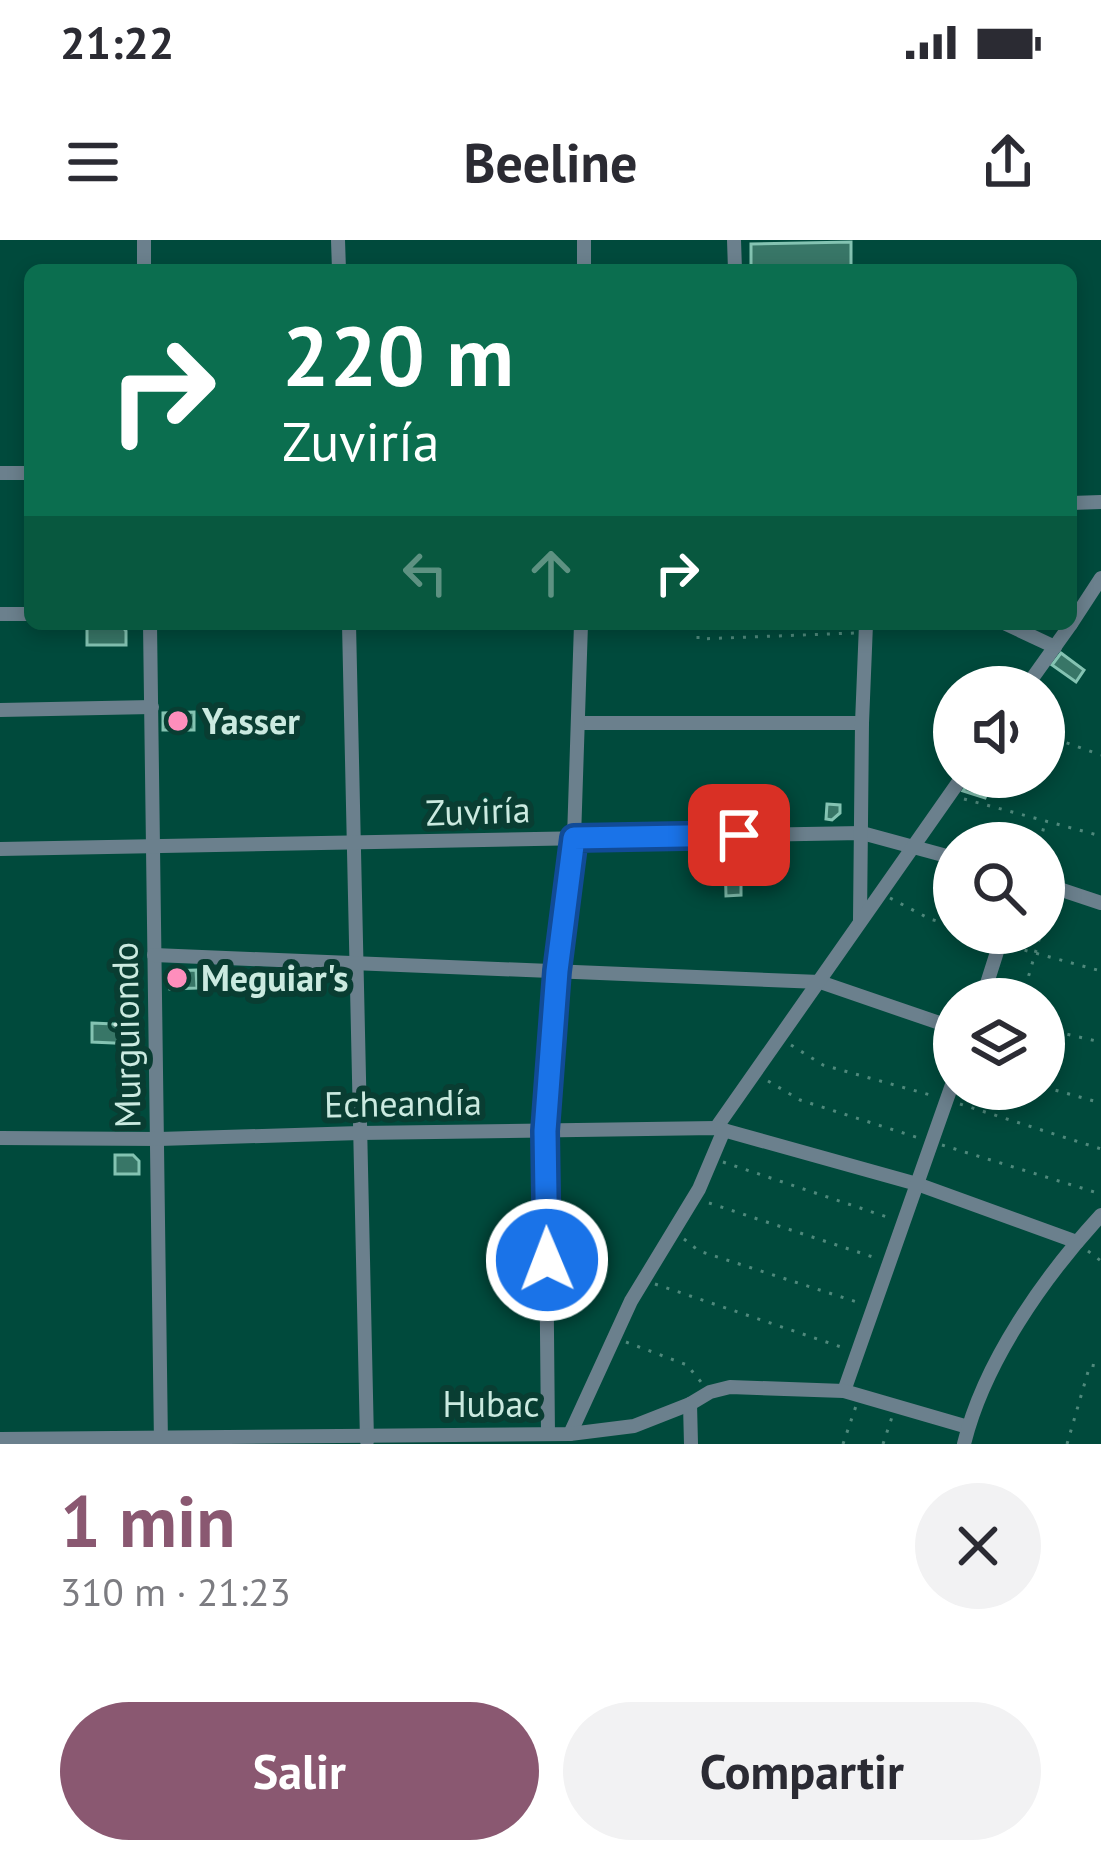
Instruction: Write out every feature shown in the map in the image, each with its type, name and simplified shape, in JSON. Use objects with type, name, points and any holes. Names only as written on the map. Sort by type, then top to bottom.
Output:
[{"type":"street","points":[[1077,615],[1101,578]]},
{"type":"street","name":"Murguiondo","points":[[150,630],[161,1440]]},
{"type":"street","points":[[350,630],[368,1440]]},
{"type":"street","points":[[548,1434],[545,1131],[557,971],[574,838],[580,630]]},
{"type":"street","points":[[860,920],[866,630]]},
{"type":"street","points":[[1019,630],[1055,647]]},
{"type":"street","points":[[1041,666],[1067,630]]},
{"type":"street","points":[[0,710],[152,706]]},
{"type":"street","points":[[579,723],[862,723]]},
{"type":"street","points":[[570,1434],[644,1280],[694,1198],[720,1129],[948,798]]},
{"type":"street","name":"Zuviría","points":[[0,849],[862,833],[933,852]]},
{"type":"street","points":[[1065,891],[1101,903]]},
{"type":"street","points":[[154,955],[820,982],[933,1021]]},
{"type":"street","points":[[852,1393],[857,1353],[943,1110]]},
{"type":"street","name":"Echeandía","points":[[0,1138],[720,1129],[916,1184],[1077,1242]]},
{"type":"street","points":[[964,1444],[1011,1335],[1101,1215]]},
{"type":"street","name":"Hubac","points":[[0,1438],[368,1440],[570,1434],[634,1426],[710,1392],[730,1388],[852,1393],[968,1427]]},
{"type":"street","points":[[690,1404],[691,1444]]},
{"type":"path","points":[[698,630],[698,639],[835,630]]},
{"type":"path","points":[[1065,742],[1101,755]]},
{"type":"path","points":[[962,798],[1101,836]]},
{"type":"path","points":[[880,892],[933,920]]},
{"type":"path","points":[[1040,954],[1101,970]]},
{"type":"path","points":[[1065,1034],[1101,1042]]},
{"type":"path","points":[[781,1038],[823,1065],[933,1096]]},
{"type":"path","points":[[755,1074],[800,1100],[1101,1194]]},
{"type":"path","points":[[1065,1093],[1101,1103]]},
{"type":"path","points":[[978,1110],[1101,1149]]},
{"type":"path","points":[[712,1158],[903,1223]]},
{"type":"path","points":[[694,1198],[889,1262]]},
{"type":"path","points":[[674,1232],[699,1251],[873,1308]]},
{"type":"path","points":[[1077,1242],[1101,1261]]},
{"type":"path","points":[[644,1280],[857,1353]]},
{"type":"path","points":[[614,1338],[686,1365],[710,1392]]},
{"type":"path","points":[[1067,1444],[1090,1365],[1101,1367]]},
{"type":"path","points":[[843,1444],[852,1393]]},
{"type":"path","points":[[883,1444],[895,1406]]},
{"type":"building","points":[[851,242],[851,264],[751,264],[751,244]]},
{"type":"building","points":[[87,630],[126,631],[126,645],[87,645]]},
{"type":"building","points":[[1061,653],[1084,670],[1076,682],[1065,674],[1065,666],[1052,665]]},
{"type":"building","name":"Yasser","points":[[194,712],[194,730],[163,730],[163,713]]},
{"type":"building","points":[[827,804],[840,805],[840,813],[832,820],[826,819]]},
{"type":"building","points":[[725,857],[741,857],[741,895],[726,896]]},
{"type":"building","points":[[196,970],[197,988],[170,989],[169,971]]},
{"type":"building","points":[[92,1023],[136,1025],[135,1044],[92,1042]]},
{"type":"building","points":[[115,1155],[133,1155],[139,1161],[139,1174],[115,1174]]},
{"type":"place","name":"Yasser","points":[[178,721]]},
{"type":"place","name":"Meguiar's","points":[[177,978]]},
{"type":"route","points":[[547,1260],[545,1131],[557,971],[574,838],[739,835]]}]
